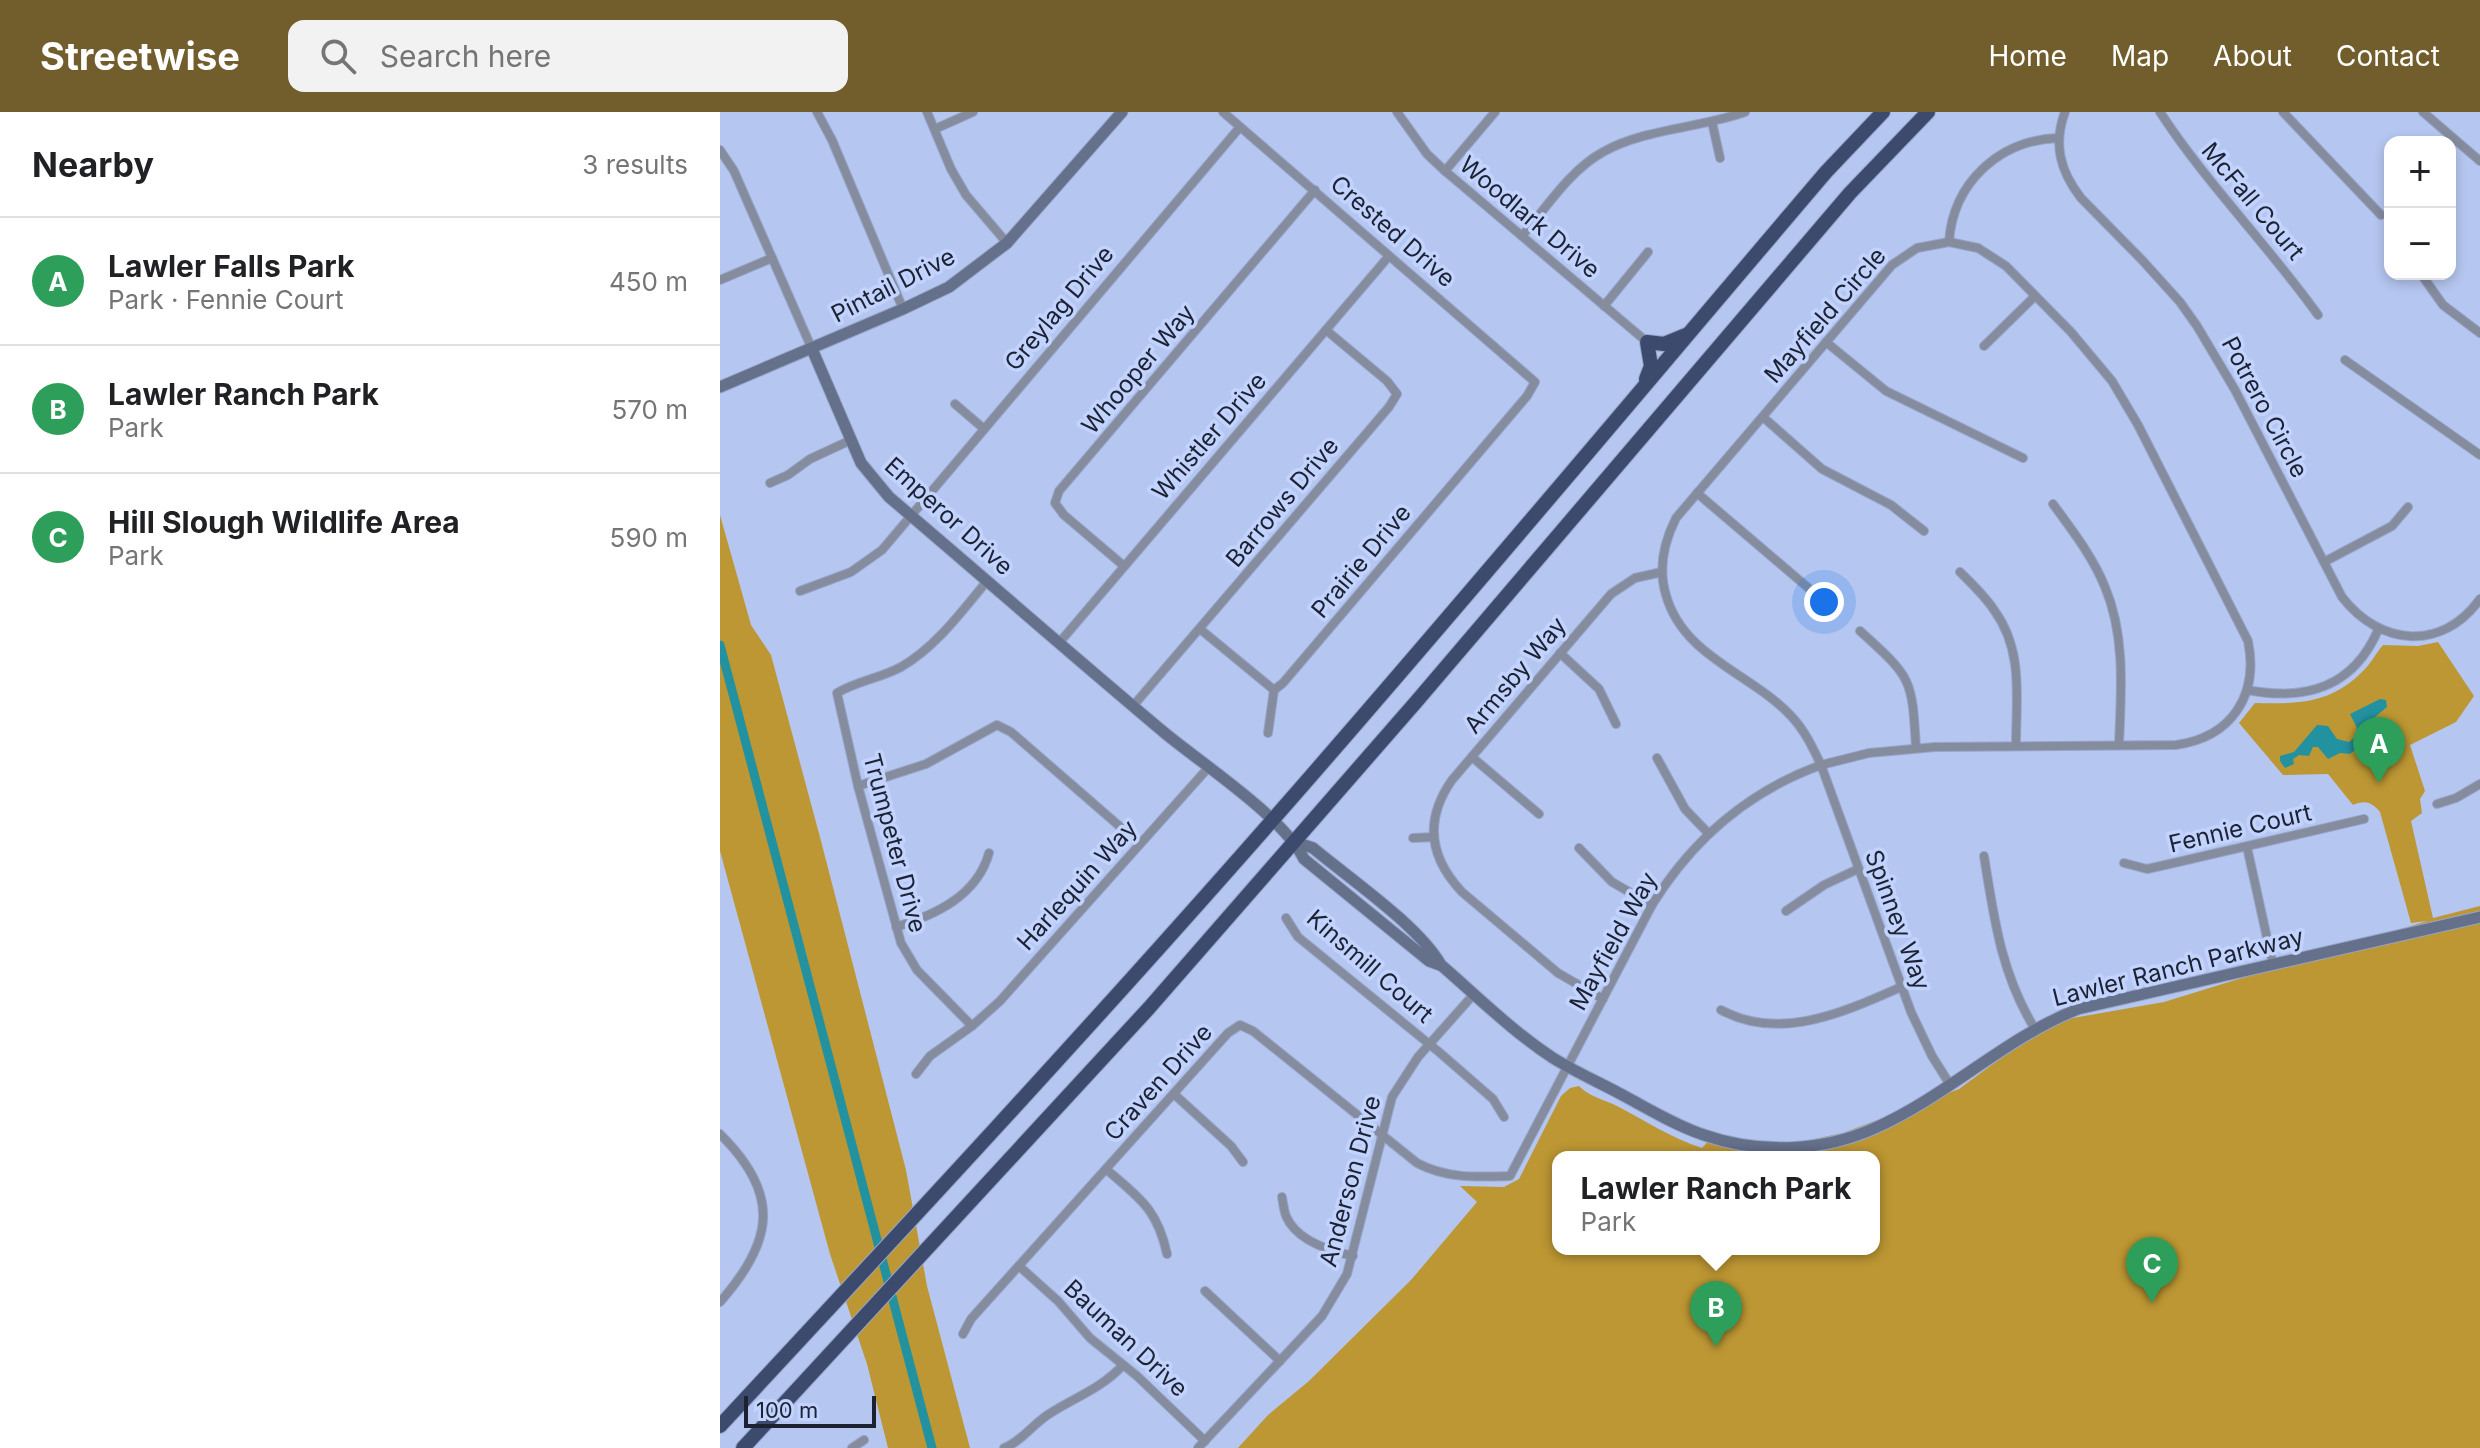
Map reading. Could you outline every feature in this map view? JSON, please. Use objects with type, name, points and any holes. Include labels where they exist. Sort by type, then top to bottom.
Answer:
[{"type":"highway","points":[[720,1426],[1089,1028],[1272,820],[1826,172],[1883,112]]},
{"type":"highway","points":[[743,1448],[1149,1008],[1295,842],[1850,193],[1928,112]]},
{"type":"highway","points":[[1643,387],[1651,366],[1647,342],[1664,344],[1689,333]]},
{"type":"street","points":[[817,112],[832,140],[903,309]]},
{"type":"street","points":[[927,112],[951,169],[966,195],[1007,243]]},
{"type":"street","points":[[935,129],[973,112]]},
{"type":"street","name":"Pintail Drive","points":[[720,387],[949,287],[1007,243],[1122,112]]},
{"type":"street","name":"Crested Drive","points":[[1223,112],[1535,382]]},
{"type":"street","name":"Woodlark Drive","points":[[1397,112],[1427,154],[1445,171],[1647,342]]},
{"type":"street","points":[[1445,171],[1495,112]]},
{"type":"street","points":[[1522,236],[1578,171],[1602,152],[1622,143],[1745,112]]},
{"type":"street","name":"Potrero Circle","points":[[2065,112],[2058,138],[2062,167],[2069,182],[2180,302],[2205,337],[2342,597],[2352,610],[2378,630]]},
{"type":"street","name":"McFall Court","points":[[2160,112],[2187,153],[2272,253],[2318,315]]},
{"type":"street","points":[[2283,112],[2381,215]]},
{"type":"street","points":[[2423,112],[2480,161]]},
{"type":"street","points":[[1712,122],[1720,158]]},
{"type":"street","name":"Greylag Drive","points":[[800,591],[851,572],[869,560],[912,517],[983,428],[1240,127]]},
{"type":"street","points":[[1949,242],[1954,212],[1963,192],[1983,167],[2004,152],[2030,141],[2058,138]]},
{"type":"street","name":"Emperor Drive","points":[[720,150],[734,171],[851,440],[873,480],[1059,643],[1272,820]]},
{"type":"street","name":"Whooper Way","points":[[1124,566],[1064,515],[1055,503],[1059,491],[1315,190]]},
{"type":"street","name":"Mayfield Circle","points":[[1821,765],[1792,717],[1705,651],[1682,629],[1668,604],[1662,572],[1670,530],[1676,518],[1884,273],[1917,248],[1949,242],[1978,248],[1994,256],[2100,364],[2138,425],[2239,619],[2251,658],[2247,690]]},
{"type":"street","points":[[1604,306],[1648,252]]},
{"type":"street","name":"Whistler Drive","points":[[1059,643],[1389,256]]},
{"type":"street","points":[[720,280],[772,258]]},
{"type":"street","points":[[2425,280],[2443,305],[2480,333]]},
{"type":"street","points":[[1984,346],[2035,296]]},
{"type":"street","name":"Barrows Drive","points":[[1133,706],[1397,394],[1387,381],[1326,330]]},
{"type":"street","points":[[1826,342],[1886,391],[2023,458]]},
{"type":"street","points":[[2345,360],[2480,455]]},
{"type":"street","name":"Prairie Drive","points":[[1274,690],[1507,420],[1535,382]]},
{"type":"street","points":[[955,404],[983,428]]},
{"type":"street","points":[[1763,417],[1822,469],[1891,505],[1924,531]]},
{"type":"street","points":[[770,483],[788,475],[810,459],[851,440]]},
{"type":"street","points":[[1697,493],[1819,597]]},
{"type":"street","points":[[2053,504],[2096,568],[2113,608],[2120,651],[2119,745]]},
{"type":"street","points":[[2324,562],[2392,526],[2408,507]]},
{"type":"street","name":"Armsby Way","points":[[1434,837],[1434,822],[1443,793],[1560,653],[1611,594],[1635,578],[1662,572]]},
{"type":"street","points":[[1960,572],[1995,610],[2010,640],[2016,659],[2016,746]]},
{"type":"street","name":"Trumpeter Drive","points":[[972,1026],[917,970],[901,943],[858,786],[837,693],[884,675],[921,653],[987,581]]},
{"type":"street","points":[[1821,765],[1869,753],[1916,748],[2176,745],[2208,737],[2232,718],[2247,690],[2284,696],[2322,688],[2352,669],[2365,654],[2378,630],[2405,636],[2441,632],[2464,617],[2480,599]]},
{"type":"street","points":[[1200,629],[1274,690],[1268,733]]},
{"type":"street","points":[[1860,631],[1890,657],[1911,688],[1916,748]]},
{"type":"street","points":[[1560,653],[1599,689],[1616,724]]},
{"type":"street","points":[[858,786],[926,764],[997,725],[1011,732],[1140,844]]},
{"type":"street","points":[[1472,757],[1539,814]]},
{"type":"street","points":[[1657,758],[1685,809],[1709,834]]},
{"type":"street","name":"Mayfield Way","points":[[1382,1135],[1433,1172],[1481,1177],[1510,1176],[1652,905],[1679,866],[1709,834],[1759,795],[1821,765]]},
{"type":"street","name":"Spinney Way","points":[[1821,765],[1901,987],[1921,1036],[1949,1083]]},
{"type":"street","name":"Harlequin Way","points":[[916,1074],[930,1056],[1000,1001],[1208,768]]},
{"type":"street","points":[[2437,804],[2456,798],[2480,784]]},
{"type":"street","name":"Fennie Court","points":[[2124,863],[2147,869],[2364,819]]},
{"type":"street","name":"Lawler Ranch Parkway","points":[[1272,820],[1295,842],[1313,848],[1403,922],[1441,965],[1531,1041],[1568,1065],[1689,1129],[1731,1143],[1758,1147],[1787,1148],[1847,1138],[1901,1115],[2035,1029],[2078,1009],[2480,917]]},
{"type":"street","points":[[1413,838],[1434,837],[1443,868],[1462,892],[1558,973],[1603,999]]},
{"type":"street","points":[[2247,847],[2273,965]]},
{"type":"street","points":[[1579,848],[1612,882],[1652,905]]},
{"type":"street","points":[[896,927],[944,909],[978,876],[989,853]]},
{"type":"street","points":[[1984,856],[2004,964],[2011,985],[2035,1029]]},
{"type":"street","points":[[1786,911],[1824,885],[1858,869]]},
{"type":"street","name":"Kinsmill Court","points":[[1286,918],[1298,937],[1493,1099],[1504,1117]]},
{"type":"street","points":[[1721,1010],[1752,1024],[1791,1025],[1901,987]]},
{"type":"street","name":"Anderson Drive","points":[[1201,1444],[1322,1316],[1337,1294],[1353,1256],[1382,1135],[1398,1086],[1474,994]]},
{"type":"street","name":"Craven Drive","points":[[963,1334],[971,1319],[1228,1033],[1240,1025],[1253,1031],[1382,1135]]},
{"type":"street","points":[[1174,1094],[1231,1146],[1243,1162]]},
{"type":"street","points":[[720,1134],[752,1171],[762,1205],[763,1224],[759,1245],[750,1265],[720,1302]]},
{"type":"street","points":[[1106,1169],[1145,1203],[1163,1233],[1167,1254]]},
{"type":"street","points":[[1282,1197],[1286,1217],[1293,1228],[1323,1246],[1353,1256]]},
{"type":"street","name":"Bauman Drive","points":[[1019,1266],[1201,1444]]},
{"type":"street","points":[[1205,1291],[1280,1361]]},
{"type":"street","points":[[1004,1448],[1014,1444],[1049,1414],[1103,1384],[1123,1365]]},
{"type":"street","points":[[852,1448],[864,1440]]},
{"type":"shaded area","points":[[720,515],[751,625],[771,655],[821,841],[906,1170],[927,1286],[970,1448],[888,1448],[867,1364],[830,1254],[720,851]]},
{"type":"shaded area","points":[[2438,642],[2474,696],[2456,722],[2410,745],[2425,791],[2420,799],[2422,813],[2411,821],[2433,918],[2480,906],[2480,1448],[1238,1448],[1268,1415],[1309,1381],[1411,1280],[1477,1202],[1460,1186],[1504,1187],[1519,1179],[1561,1096],[1570,1088],[1579,1086],[1702,1148],[1715,1134],[1757,1151],[1843,1133],[1959,1089],[2050,1022],[2164,1002],[2427,921],[2411,923],[2380,812],[2368,803],[2353,805],[2328,774],[2283,775],[2239,723],[2255,703],[2314,700],[2339,690],[2364,670],[2383,645],[2418,646]]},
{"type":"shaded area","points":[[2380,699],[2386,700],[2387,707],[2375,717],[2373,726],[2388,740],[2387,752],[2379,753],[2362,745],[2350,754],[2340,753],[2328,759],[2318,747],[2313,747],[2309,756],[2299,755],[2293,759],[2294,764],[2285,768],[2280,761],[2280,756],[2294,752],[2317,725],[2328,726],[2337,739],[2349,742],[2356,736],[2357,728],[2350,714]]},
{"type":"waterway","points":[[720,645],[932,1448]]},
{"type":"place","name":"Lawler Falls Park","points":[[2379,783]]},
{"type":"place","name":"Hill Slough Wildlife Area","points":[[2152,1303]]},
{"type":"place","name":"Lawler Ranch Park","points":[[1716,1347]]}]
